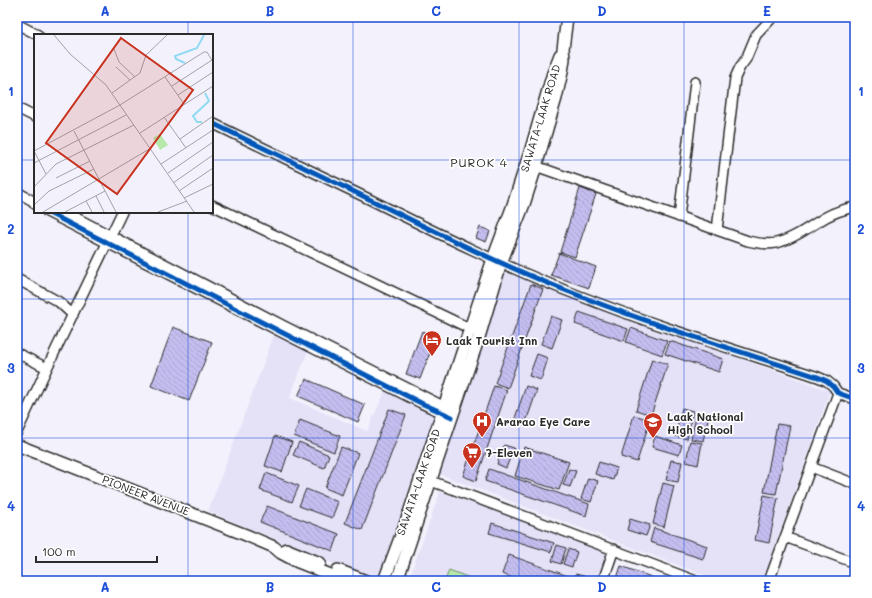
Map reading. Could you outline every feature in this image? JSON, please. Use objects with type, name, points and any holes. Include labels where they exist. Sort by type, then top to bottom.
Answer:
[{"type":"main road","name":"SAWATA-LAAK ROAD","points":[[384,581],[448,412],[497,261],[524,204],[531,164],[556,98],[564,59],[563,49],[567,17]]},
{"type":"main road","name":"SAWATA-LAAK ROAD","points":[[397,581],[430,481],[448,412]]},
{"type":"main road","name":"PIONEER AVENUE","points":[[17,445],[274,547],[292,551],[366,581]]},
{"type":"main road","name":"PIONEER AVENUE","points":[[274,547],[281,554],[346,581]]},
{"type":"street","points":[[717,230],[735,78],[746,59],[756,35],[773,17]]},
{"type":"street","points":[[17,24],[36,34]]},
{"type":"street","points":[[679,217],[695,82]]},
{"type":"street","points":[[17,108],[34,116]]},
{"type":"street","points":[[213,123],[434,232],[497,261],[580,296],[628,314],[818,377],[833,386],[838,393],[855,399]]},
{"type":"street","points":[[531,164],[679,217],[748,241],[758,243],[776,243],[794,236],[839,210],[855,206]]},
{"type":"street","points":[[17,192],[34,202]]},
{"type":"street","points":[[213,205],[475,331]]},
{"type":"street","points":[[49,213],[109,240],[284,326],[448,412]]},
{"type":"street","points":[[67,213],[109,240]]},
{"type":"street","points":[[17,432],[46,368],[122,213]]},
{"type":"street","points":[[17,279],[59,302],[73,315]]},
{"type":"street","points":[[17,353],[46,368]]},
{"type":"street","points":[[769,581],[838,393]]},
{"type":"street","points":[[811,467],[855,484]]},
{"type":"street","points":[[430,481],[696,581]]},
{"type":"street","points":[[785,537],[855,563]]},
{"type":"street","points":[[603,581],[614,549]]},
{"type":"shaded area","name":"Laak National High School","points":[[506,272],[546,288],[830,391],[763,581],[719,581],[439,474]]},
{"type":"shaded area","points":[[274,335],[308,351],[290,398],[367,431],[386,389],[437,414],[378,581],[208,511]]},
{"type":"shaded area","points":[[440,492],[607,551],[597,581],[408,581]]},
{"type":"green space","points":[[449,570],[478,581],[445,581]]},
{"type":"building","points":[[580,188],[596,194],[575,257],[560,252]]},
{"type":"building","points":[[480,227],[490,231],[486,242],[476,238]]},
{"type":"building","points":[[559,253],[596,267],[589,288],[551,275]]},
{"type":"building","points":[[531,284],[543,289],[508,388],[495,383]]},
{"type":"building","points":[[579,312],[628,329],[624,341],[575,324]]},
{"type":"building","points":[[551,316],[562,320],[552,348],[541,344]]},
{"type":"building","points":[[173,327],[212,342],[189,401],[151,386]]},
{"type":"building","points":[[631,328],[667,341],[662,355],[626,342]]},
{"type":"building","points":[[422,331],[436,337],[420,379],[406,374]]},
{"type":"building","points":[[670,341],[723,359],[719,372],[665,354]]},
{"type":"building","points":[[537,354],[548,358],[541,380],[529,376]]},
{"type":"building","points":[[652,359],[668,364],[651,415],[636,410]]},
{"type":"building","points":[[306,379],[365,405],[358,422],[298,396]]},
{"type":"building","points":[[494,386],[507,390],[476,481],[463,476]]},
{"type":"building","points":[[526,386],[537,390],[526,422],[515,418]]},
{"type":"building","points":[[682,408],[693,411],[687,439],[675,436]]},
{"type":"building","points":[[389,409],[406,415],[362,530],[345,523]]},
{"type":"building","points":[[697,412],[709,415],[703,441],[691,439]]},
{"type":"building","points":[[634,415],[650,420],[637,462],[621,457]]},
{"type":"building","points":[[300,420],[340,436],[334,452],[294,436]]},
{"type":"building","points":[[777,424],[790,426],[776,494],[764,492]]},
{"type":"building","points":[[275,436],[292,442],[282,472],[265,466]]},
{"type":"building","points":[[655,436],[682,445],[679,455],[652,447]]},
{"type":"building","points":[[690,441],[702,443],[698,465],[686,462]]},
{"type":"building","points":[[299,442],[329,455],[324,468],[293,455]]},
{"type":"building","points":[[504,445],[514,448],[506,468],[497,464]]},
{"type":"building","points":[[341,447],[358,453],[342,495],[325,488]]},
{"type":"building","points":[[524,447],[569,462],[559,490],[515,476]]},
{"type":"building","points":[[671,460],[682,462],[678,482],[666,480]]},
{"type":"building","points":[[599,462],[617,468],[613,480],[595,474]]},
{"type":"building","points":[[489,469],[589,504],[586,516],[485,481]]},
{"type":"building","points":[[569,469],[576,471],[570,487],[563,485]]},
{"type":"building","points":[[266,473],[299,486],[292,502],[260,490]]},
{"type":"building","points":[[588,478],[598,481],[591,502],[581,499]]},
{"type":"building","points":[[663,483],[674,486],[664,527],[653,524]]},
{"type":"building","points":[[306,489],[338,502],[332,518],[299,506]]},
{"type":"building","points":[[764,495],[778,498],[769,543],[755,540]]},
{"type":"building","points":[[267,506],[339,534],[333,551],[260,522]]},
{"type":"building","points":[[630,519],[650,525],[646,536],[627,530]]},
{"type":"building","points":[[492,523],[554,543],[551,552],[489,533]]},
{"type":"building","points":[[654,528],[707,546],[703,559],[650,542]]},
{"type":"building","points":[[557,545],[566,548],[561,564],[552,561]]},
{"type":"building","points":[[568,549],[577,552],[572,567],[563,564]]},
{"type":"building","points":[[509,555],[571,577],[570,581],[521,581],[502,574]]},
{"type":"building","points":[[621,566],[654,578],[653,581],[616,581]]},
{"type":"building","points":[[575,574],[584,576],[582,581],[573,581]]},
{"type":"cycle path","points":[[213,123],[446,237],[526,274],[639,318],[818,377],[827,381],[838,393],[855,399]]},
{"type":"cycle path","points":[[49,213],[421,403],[452,417]]},
{"type":"place","name":"Laak Tourist Inn","points":[[432,357]]},
{"type":"place","name":"Ararao Eye Care","points":[[482,438]]},
{"type":"place","name":"Laak National High School","points":[[653,439]]},
{"type":"place","name":"7-Eleven","points":[[472,469]]},
{"type":"district","name":"PUROK 4","points":[[479,162]]}]
